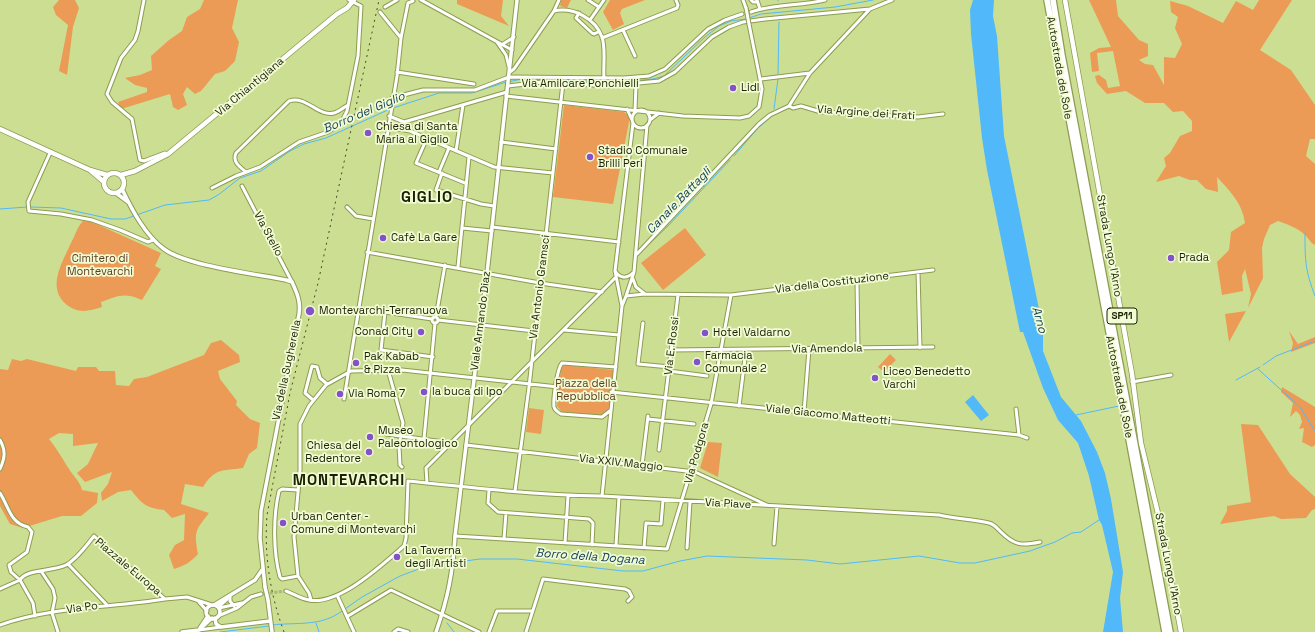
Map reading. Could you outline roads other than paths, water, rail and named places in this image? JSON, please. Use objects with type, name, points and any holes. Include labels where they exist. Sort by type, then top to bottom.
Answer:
[{"type":"highway","name":"Autostrada del Sole","points":[[1047,0],[1165,632]]},
{"type":"highway","name":"Autostrada del Sole","points":[[1054,0],[1064,63],[1170,632]]},
{"type":"main road","name":"Strada Lungo l'Arno","points":[[1064,0],[1131,367],[1141,443],[1162,530],[1181,632]]},
{"type":"main road","name":"Via Chiantigiana","points":[[0,129],[50,153],[106,175],[112,172],[121,175],[135,171],[168,154],[352,1]]},
{"type":"main road","name":"Via Chiantigiana","points":[[90,170],[104,182],[107,190],[116,193]]},
{"type":"main road","name":"Via Chiantigiana","points":[[122,189],[124,182],[135,171]]},
{"type":"main road","points":[[104,182],[106,175]]},
{"type":"main road","points":[[121,175],[124,182]]},
{"type":"main road","points":[[116,193],[122,189]]},
{"type":"street","points":[[144,0],[135,40],[121,58],[107,94],[112,102],[132,119],[140,160],[144,161],[165,153],[168,154]]},
{"type":"street","points":[[385,7],[397,0]]},
{"type":"street","points":[[344,399],[397,72],[401,38],[408,3],[413,0],[423,1],[512,50]]},
{"type":"street","name":"Viale Armando Diaz","points":[[442,614],[448,598],[453,569],[455,536],[501,142],[511,70],[517,0]]},
{"type":"street","points":[[511,70],[517,64],[554,11],[559,0]]},
{"type":"street","points":[[588,0],[599,8]]},
{"type":"street","points":[[590,20],[604,0]]},
{"type":"street","points":[[602,38],[676,8],[678,5],[676,0]]},
{"type":"street","points":[[389,115],[404,122],[507,94],[561,102],[659,113],[726,118],[740,118],[749,116],[759,107],[762,98],[761,79],[743,0]]},
{"type":"street","points":[[751,0],[753,2],[757,1],[760,9]]},
{"type":"street","points":[[751,12],[760,9],[825,0]]},
{"type":"street","points":[[636,254],[759,124],[770,115],[789,106],[810,73],[870,9],[892,0]]},
{"type":"street","name":"Via Chiantigiana","points":[[348,105],[360,37],[362,6],[352,1]]},
{"type":"street","points":[[558,5],[562,10]]},
{"type":"street","name":"Via Amilcare Ponchielli","points":[[508,86],[530,83],[563,83],[601,86],[636,85],[659,81],[667,78],[712,37],[729,27],[743,22],[870,9]]},
{"type":"street","points":[[554,11],[562,10],[578,13],[590,20],[602,38],[604,78]]},
{"type":"street","points":[[380,12],[401,38]]},
{"type":"street","points":[[578,13],[576,18],[592,33],[594,34],[598,32]]},
{"type":"street","points":[[392,98],[423,90],[474,90],[509,77],[630,78],[658,73],[669,66],[708,28],[740,15]]},
{"type":"street","points":[[623,30],[635,56]]},
{"type":"street","points":[[503,44],[514,37]]},
{"type":"street","points":[[495,41],[503,51],[511,70],[517,77]]},
{"type":"street","points":[[503,51],[512,50]]},
{"type":"street","points":[[397,72],[474,84]]},
{"type":"street","points":[[761,79],[810,73]]},
{"type":"street","name":"Via Antonio Gramsci","points":[[515,491],[530,384],[534,331],[563,83]]},
{"type":"street","points":[[635,110],[636,85]]},
{"type":"street","points":[[246,172],[236,164],[234,156],[289,102],[295,99],[327,113],[335,113],[348,105]]},
{"type":"street","points":[[212,188],[260,167],[299,142],[328,132],[342,123],[348,105]]},
{"type":"street","points":[[456,151],[463,105]]},
{"type":"street","name":"Via Argine dei Frati","points":[[789,106],[792,108],[802,106],[821,112],[902,116],[943,114]]},
{"type":"street","points":[[626,109],[632,121],[639,128],[647,126]]},
{"type":"street","points":[[622,306],[615,278],[615,271],[632,121],[634,114],[641,110]]},
{"type":"street","points":[[641,110],[647,113],[650,120]]},
{"type":"street","points":[[602,496],[604,462],[622,306],[633,279],[634,272],[647,126],[650,120],[659,113]]},
{"type":"street","points":[[387,127],[410,131],[498,168],[553,173]]},
{"type":"street","points":[[426,138],[416,163],[466,183]]},
{"type":"street","points":[[501,142],[556,148]]},
{"type":"street","points":[[449,148],[440,173],[436,190],[481,204],[494,206]]},
{"type":"street","points":[[50,153],[28,205],[29,210],[32,213],[61,214],[92,220],[148,242],[153,240]]},
{"type":"street","points":[[458,267],[469,156]]},
{"type":"street","name":"Via Stello","points":[[242,186],[292,282]]},
{"type":"street","points":[[122,189],[134,212],[153,240],[164,250],[193,261],[292,282]]},
{"type":"street","points":[[116,193],[128,202]]},
{"type":"street","points":[[347,207],[356,216],[373,219]]},
{"type":"street","points":[[462,228],[546,233],[619,242]]},
{"type":"street","points":[[367,252],[487,272],[540,283],[602,292]]},
{"type":"street","points":[[424,439],[432,373],[436,320],[445,265]]},
{"type":"street","name":"Via della Costituzione","points":[[620,296],[646,294],[732,295],[933,270]]},
{"type":"street","points":[[615,271],[618,275],[624,278],[629,277],[634,272]]},
{"type":"street","points":[[918,272],[920,348]]},
{"type":"street","points":[[427,483],[426,468],[615,278]]},
{"type":"street","points":[[633,279],[636,287],[646,294]]},
{"type":"street","points":[[857,280],[858,349]]},
{"type":"street","name":"Via della Sugherella","points":[[271,631],[268,600],[262,567],[260,524],[264,490],[300,305],[292,282]]},
{"type":"street","name":"Via E. Rossi","points":[[659,450],[678,295]]},
{"type":"street","name":"Via Podgora","points":[[644,548],[667,549],[683,502],[711,404],[732,295]]},
{"type":"street","points":[[433,357],[381,350],[385,312],[436,320],[534,331]]},
{"type":"street","points":[[643,323],[638,364],[707,376]]},
{"type":"street","points":[[564,330],[619,335]]},
{"type":"street","name":"Via Amendola","points":[[672,350],[933,347]]},
{"type":"street","points":[[804,412],[808,349]]},
{"type":"street","points":[[739,406],[746,350]]},
{"type":"street","points":[[611,410],[602,417],[561,414],[556,411],[554,407],[560,366],[562,363],[616,368]]},
{"type":"street","points":[[313,400],[305,393],[312,366],[317,367],[320,378],[327,384]]},
{"type":"street","points":[[388,370],[403,423],[400,437],[400,465],[402,467]]},
{"type":"street","points":[[311,600],[310,594],[298,576],[294,537],[298,490],[300,424],[313,400],[327,384],[348,372],[388,370],[557,386]]},
{"type":"street","points":[[1132,382],[1171,375]]},
{"type":"street","name":"Viale Giacomo Matteotti","points":[[612,392],[711,404],[804,412],[1020,435],[1027,438]]},
{"type":"street","points":[[1016,409],[1020,435]]},
{"type":"street","points":[[642,464],[648,418],[694,424]]},
{"type":"street","points":[[386,434],[451,443]]},
{"type":"street","points":[[0,440],[5,453],[0,469]]},
{"type":"street","name":"Via XXIV Maggio","points":[[466,445],[604,462],[642,464],[691,472],[716,481],[768,505]]},
{"type":"street","name":"Via Piave","points":[[337,595],[362,581],[404,546],[406,538],[408,481],[461,488],[568,496],[602,496],[683,502],[768,505],[939,515],[959,520],[990,523],[1010,541],[1025,546],[1040,542]]},
{"type":"street","points":[[298,490],[282,489],[279,491],[276,514],[276,545],[280,578],[282,579],[298,576]]},
{"type":"street","points":[[489,490],[488,503],[498,512],[592,520],[592,545]]},
{"type":"street","points":[[0,493],[6,503],[8,512],[15,521],[20,525],[28,527],[32,532],[27,552],[9,565],[11,572],[20,580],[33,603],[35,616]]},
{"type":"street","points":[[565,543],[568,496]]},
{"type":"street","points":[[616,545],[619,497]]},
{"type":"street","points":[[455,536],[592,545],[616,545],[644,548],[646,523],[661,524],[663,500]]},
{"type":"street","points":[[687,548],[690,502]]},
{"type":"street","points":[[774,544],[777,506]]},
{"type":"street","points":[[679,512],[689,513]]},
{"type":"street","points":[[504,539],[506,513]]},
{"type":"street","name":"Piazzale Europa","points":[[68,564],[94,536],[165,599],[187,597],[199,602],[213,605]]},
{"type":"street","points":[[0,589],[20,580],[22,577],[30,573],[57,568],[68,564],[108,605]]},
{"type":"street","points":[[206,611],[209,606],[230,596],[255,580],[262,572],[262,567]]},
{"type":"street","points":[[41,571],[53,590],[55,598],[52,612],[58,632]]},
{"type":"street","points":[[526,632],[542,580],[546,578],[625,589],[632,596],[628,601]]},
{"type":"street","points":[[255,580],[261,580],[265,586]]},
{"type":"street","points":[[347,615],[391,590],[479,632]]},
{"type":"street","points":[[286,591],[311,600],[333,598],[337,595],[354,632]]},
{"type":"street","points":[[213,617],[237,608],[251,597],[261,594]]},
{"type":"street","points":[[230,596],[230,601],[234,606]]},
{"type":"street","points":[[199,630],[213,617],[218,608],[230,596]]},
{"type":"street","points":[[333,598],[339,602]]},
{"type":"street","name":"Via Po","points":[[1,625],[52,612],[165,599]]},
{"type":"street","points":[[199,602],[213,617],[216,624],[221,628]]},
{"type":"street","points":[[213,605],[218,608],[234,606],[244,602]]},
{"type":"street","points":[[488,632],[497,611],[532,611]]},
{"type":"street","points":[[436,632],[442,614]]},
{"type":"street","points":[[0,620],[1,625]]},
{"type":"street","points":[[182,632],[270,623]]},
{"type":"street","points":[[394,632],[398,629],[408,632]]},
{"type":"water","name":"Arno","points":[[973,0],[994,0],[993,16],[997,36],[1004,136],[1043,329],[1043,351],[1061,397],[1081,421],[1097,452],[1105,473],[1111,499],[1123,572],[1120,598],[1123,632],[1103,632],[1113,572],[1089,476],[1078,443],[1058,420],[1043,388],[1023,332],[1020,332],[987,170],[982,138],[971,34],[970,10]]},
{"type":"water","points":[[973,395],[989,415],[981,421],[965,402]]},
{"type":"waterway","name":"Borro del Giglio","points":[[749,18],[761,14],[835,7],[873,0]]},
{"type":"waterway","name":"Borro del Giglio","points":[[393,108],[439,93],[472,93],[503,83],[522,79],[621,82],[653,79],[664,76],[705,37],[719,26],[731,21],[746,19]]},
{"type":"waterway","name":"Canale Battagli","points":[[778,74],[779,22]]},
{"type":"waterway","name":"Canale Battagli","points":[[774,109],[778,79]]},
{"type":"waterway","name":"Borro del Giglio","points":[[31,207],[61,208],[111,219],[125,219],[165,205],[209,200],[240,178],[261,171],[290,151],[304,144],[326,138],[390,109]]},
{"type":"waterway","name":"Canale Battagli","points":[[734,156],[758,128],[772,116]]},
{"type":"waterway","name":"Canale Battagli","points":[[643,250],[668,226],[730,160]]},
{"type":"waterway","name":"Borro del Giglio","points":[[0,209],[27,207]]},
{"type":"waterway","points":[[1305,233],[1306,265],[1315,296]]},
{"type":"waterway","points":[[1263,365],[1276,356],[1315,341]]},
{"type":"waterway","points":[[1236,380],[1260,367]]},
{"type":"waterway","points":[[1258,369],[1300,407],[1315,431]]},
{"type":"waterway","points":[[1076,415],[1119,406]]},
{"type":"waterway","name":"Borro della Dogana","points":[[345,609],[362,597],[400,576],[427,566],[480,559],[517,559],[623,571],[643,571],[680,561],[707,556],[807,560],[840,564],[919,556],[960,563],[975,563],[1030,551],[1055,542],[1072,533],[1081,532],[1099,520]]},
{"type":"waterway","name":"Borro della Dogana","points":[[272,625],[317,622],[326,620],[342,611]]},
{"type":"waterway","points":[[316,623],[319,632]]},
{"type":"waterway","name":"Canale Battagli","points":[[447,623],[454,632]]},
{"type":"waterway","name":"Borro della Dogana","points":[[220,632],[269,626]]},
{"type":"tunnel","points":[[261,594],[286,591]]},
{"type":"railway","points":[[284,632],[275,603],[269,574],[266,545],[267,515],[290,393],[318,283],[379,0]]},
{"type":"place","name":"Lidl","points":[[733,88]]},
{"type":"place","name":"Chiesa di Santa Maria al Giglio","points":[[368,133]]},
{"type":"place","name":"Stadio Comunale Brilli Peri","points":[[590,157]]},
{"type":"place","name":"Cafè La Gare","points":[[383,238]]},
{"type":"place","name":"Prada","points":[[1171,258]]},
{"type":"place","name":"Montevarchi-Terranuova","points":[[310,311]]},
{"type":"place","name":"Conad City","points":[[421,332]]},
{"type":"place","name":"Hotel Valdarno","points":[[705,333]]},
{"type":"place","name":"Farmacia Comunale 2","points":[[697,362]]},
{"type":"place","name":"Pak Kabab & Pizza","points":[[356,363]]},
{"type":"place","name":"Liceo Benedetto Varchi","points":[[875,378]]},
{"type":"place","name":"la buca di Ipo","points":[[424,392]]},
{"type":"place","name":"Via Roma 7","points":[[340,394]]},
{"type":"place","name":"Museo Paleontologico","points":[[370,437]]},
{"type":"place","name":"Chiesa del Redentore","points":[[369,452]]},
{"type":"place","name":"Urban Center - Comune di Montevarchi","points":[[283,523]]},
{"type":"place","name":"La Taverna degli Artisti","points":[[397,557]]},
{"type":"district","name":"GIGLIO","points":[[427,198]]},
{"type":"district","name":"MONTEVARCHI","points":[[349,481]]},
{"type":"park label","name":"Cimitero di Montevarchi","points":[[100,265]]},
{"type":"park label","name":"Piazza della Repubblica","points":[[586,390]]}]
